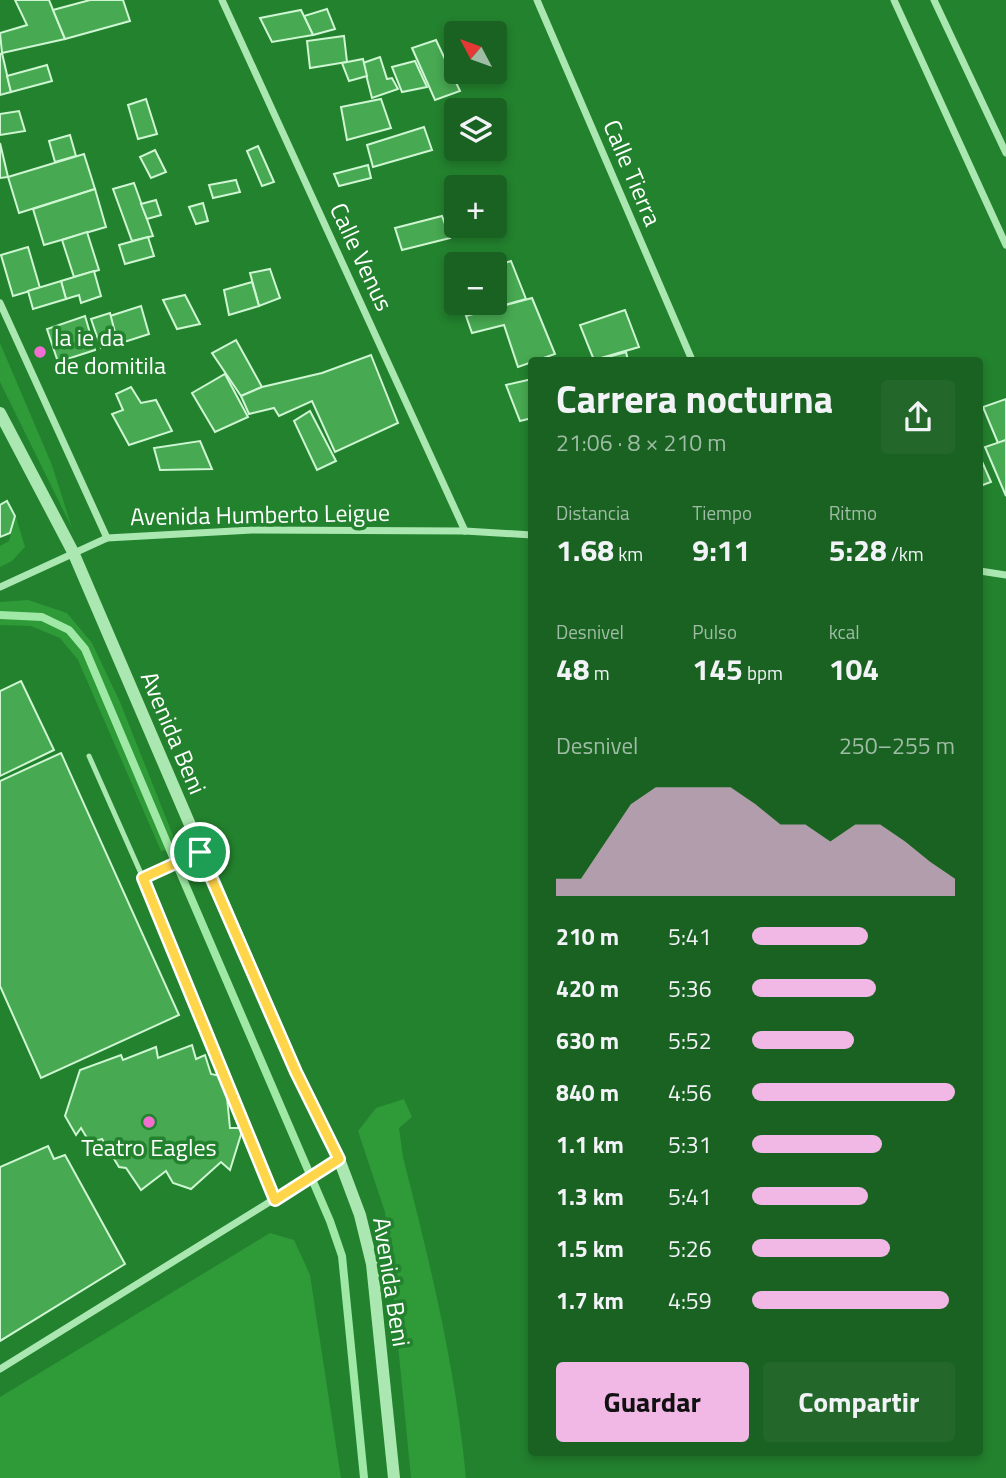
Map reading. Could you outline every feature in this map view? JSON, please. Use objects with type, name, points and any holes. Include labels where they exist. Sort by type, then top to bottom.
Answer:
[{"type":"street","name":"Calle Venus","points":[[222,0],[465,531]]},
{"type":"street","name":"Calle Tierra","points":[[537,0],[691,357]]},
{"type":"street","points":[[894,0],[1006,245]]},
{"type":"street","points":[[934,0],[1006,153]]},
{"type":"street","points":[[0,303],[107,538]]},
{"type":"street","name":"Avenida Beni","points":[[0,413],[73,552],[333,1162],[360,1215],[372,1264],[394,1478]]},
{"type":"street","name":"Avenida Humberto Leigue","points":[[0,587],[107,538],[252,530],[465,531],[528,535]]},
{"type":"street","points":[[983,571],[1006,575]]},
{"type":"street","points":[[0,1369],[333,1162]]},
{"type":"lane","points":[[89,756],[277,1199]]},
{"type":"lane","points":[[143,878],[200,852]]},
{"type":"green space","points":[[0,343],[52,465],[72,528],[0,382]]},
{"type":"green space","points":[[16,517],[25,547],[12,561],[0,567],[0,546],[9,541]]},
{"type":"green space","points":[[28,600],[67,613],[92,643],[120,702],[178,848],[161,851],[78,660],[60,638],[31,626],[0,625],[0,602]]},
{"type":"green space","points":[[404,1099],[412,1117],[399,1128],[403,1157],[449,1356],[466,1478],[411,1478],[385,1212],[358,1131],[376,1108]]},
{"type":"green space","points":[[270,1233],[294,1240],[310,1275],[341,1478],[0,1478],[0,1397]]},
{"type":"building","points":[[15,0],[49,0],[65,39],[2,53],[0,33],[27,25]]},
{"type":"building","points":[[90,0],[123,0],[130,21],[65,39],[53,10]]},
{"type":"building","points":[[327,9],[335,29],[313,35],[304,16]]},
{"type":"building","points":[[301,10],[313,35],[272,42],[260,18]]},
{"type":"building","points":[[344,36],[347,62],[310,68],[307,41]]},
{"type":"building","points":[[436,40],[444,57],[444,84],[457,84],[460,91],[435,100],[412,48]]},
{"type":"building","points":[[2,53],[11,92],[0,95],[0,54]]},
{"type":"building","points":[[380,57],[387,79],[392,78],[398,89],[372,98],[363,63]]},
{"type":"building","points":[[363,59],[367,76],[349,81],[342,63]]},
{"type":"building","points":[[415,61],[427,87],[402,92],[392,67]]},
{"type":"building","points":[[47,65],[52,81],[11,92],[7,76]]},
{"type":"building","points":[[146,99],[157,134],[138,139],[128,105]]},
{"type":"building","points":[[381,99],[391,128],[347,140],[341,107]]},
{"type":"building","points":[[19,111],[25,131],[0,135],[0,114]]},
{"type":"building","points":[[424,127],[432,150],[373,167],[367,145]]},
{"type":"building","points":[[70,135],[76,156],[55,162],[49,141]]},
{"type":"building","points":[[0,143],[8,177],[0,178]]},
{"type":"building","points":[[258,146],[274,182],[262,186],[247,151]]},
{"type":"building","points":[[155,150],[166,172],[151,178],[140,157]]},
{"type":"building","points":[[84,154],[95,189],[19,213],[8,177]]},
{"type":"building","points":[[368,165],[371,178],[339,186],[334,174]]},
{"type":"building","points":[[236,180],[240,192],[213,198],[209,185]]},
{"type":"building","points":[[134,183],[153,236],[132,241],[113,189]]},
{"type":"building","points":[[95,189],[106,227],[44,245],[33,209]]},
{"type":"building","points":[[156,200],[161,215],[147,219],[141,204]]},
{"type":"building","points":[[203,203],[208,221],[196,224],[189,207]]},
{"type":"building","points":[[442,216],[444,238],[450,238],[402,250],[395,228]]},
{"type":"building","points":[[87,232],[99,270],[74,277],[62,240]]},
{"type":"building","points":[[148,237],[154,256],[125,264],[119,245]]},
{"type":"building","points":[[28,247],[40,288],[13,296],[1,255]]},
{"type":"building","points":[[511,261],[526,299],[507,304],[507,262]]},
{"type":"building","points":[[270,269],[280,298],[259,306],[250,273]]},
{"type":"building","points":[[94,271],[101,296],[81,303],[79,295],[66,299],[61,281]]},
{"type":"building","points":[[61,281],[66,299],[33,309],[28,291]]},
{"type":"building","points":[[252,282],[259,306],[229,315],[224,290]]},
{"type":"building","points":[[185,295],[200,324],[177,329],[163,300]]},
{"type":"building","points":[[532,298],[555,354],[528,357],[528,363],[518,367],[504,325],[472,333],[466,316],[507,315],[507,305]]},
{"type":"building","points":[[141,306],[149,334],[118,344],[110,316]]},
{"type":"building","points":[[625,310],[639,347],[604,357],[593,357],[580,325]]},
{"type":"building","points":[[110,313],[118,344],[101,348],[91,319]]},
{"type":"building","points":[[85,316],[95,350],[58,362],[47,329]]},
{"type":"building","points":[[236,340],[262,387],[241,396],[212,353]]},
{"type":"building","points":[[626,352],[627,357],[608,357]]},
{"type":"building","points":[[371,355],[398,423],[335,452],[312,401],[279,416],[274,408],[249,414],[241,396],[262,387],[322,373]]},
{"type":"building","points":[[225,374],[248,417],[215,432],[192,393]]},
{"type":"building","points":[[528,380],[528,419],[520,421],[506,385]]},
{"type":"building","points":[[131,387],[141,403],[156,400],[172,431],[129,445],[112,414],[123,410],[116,394]]},
{"type":"building","points":[[1006,399],[1006,440],[998,443],[983,407]]},
{"type":"building","points":[[310,411],[336,461],[317,470],[294,421]]},
{"type":"building","points":[[1006,440],[1006,496],[985,447]]},
{"type":"building","points":[[200,441],[212,469],[160,470],[154,448]]},
{"type":"building","points":[[983,464],[991,482],[983,485]]},
{"type":"building","points":[[7,501],[15,516],[10,533],[0,537],[0,505]]},
{"type":"building","points":[[21,681],[54,750],[0,776],[0,691]]},
{"type":"building","points":[[61,753],[179,1015],[41,1078],[0,986],[0,781]]},
{"type":"building","name":"Teatro Eagles","points":[[192,1045],[196,1059],[205,1055],[211,1074],[225,1077],[230,1128],[243,1128],[230,1170],[221,1162],[191,1189],[173,1183],[166,1171],[141,1190],[126,1168],[119,1167],[102,1139],[90,1143],[81,1128],[76,1135],[65,1116],[80,1070],[121,1055],[123,1060],[156,1047],[158,1058]]},
{"type":"building","points":[[48,1146],[54,1159],[65,1155],[125,1264],[0,1341],[0,1167]]},
{"type":"waterway","points":[[0,615],[42,617],[69,630],[85,649],[173,857]]},
{"type":"waterway","points":[[179,870],[330,1221],[342,1256],[364,1478]]},
{"type":"place","name":"la ie da de domitila","points":[[40,352]]},
{"type":"place","name":"Teatro Eagles","points":[[149,1122]]},
{"type":"route","points":[[200,852],[296,1072],[339,1159],[275,1200],[143,878],[200,852]]}]
